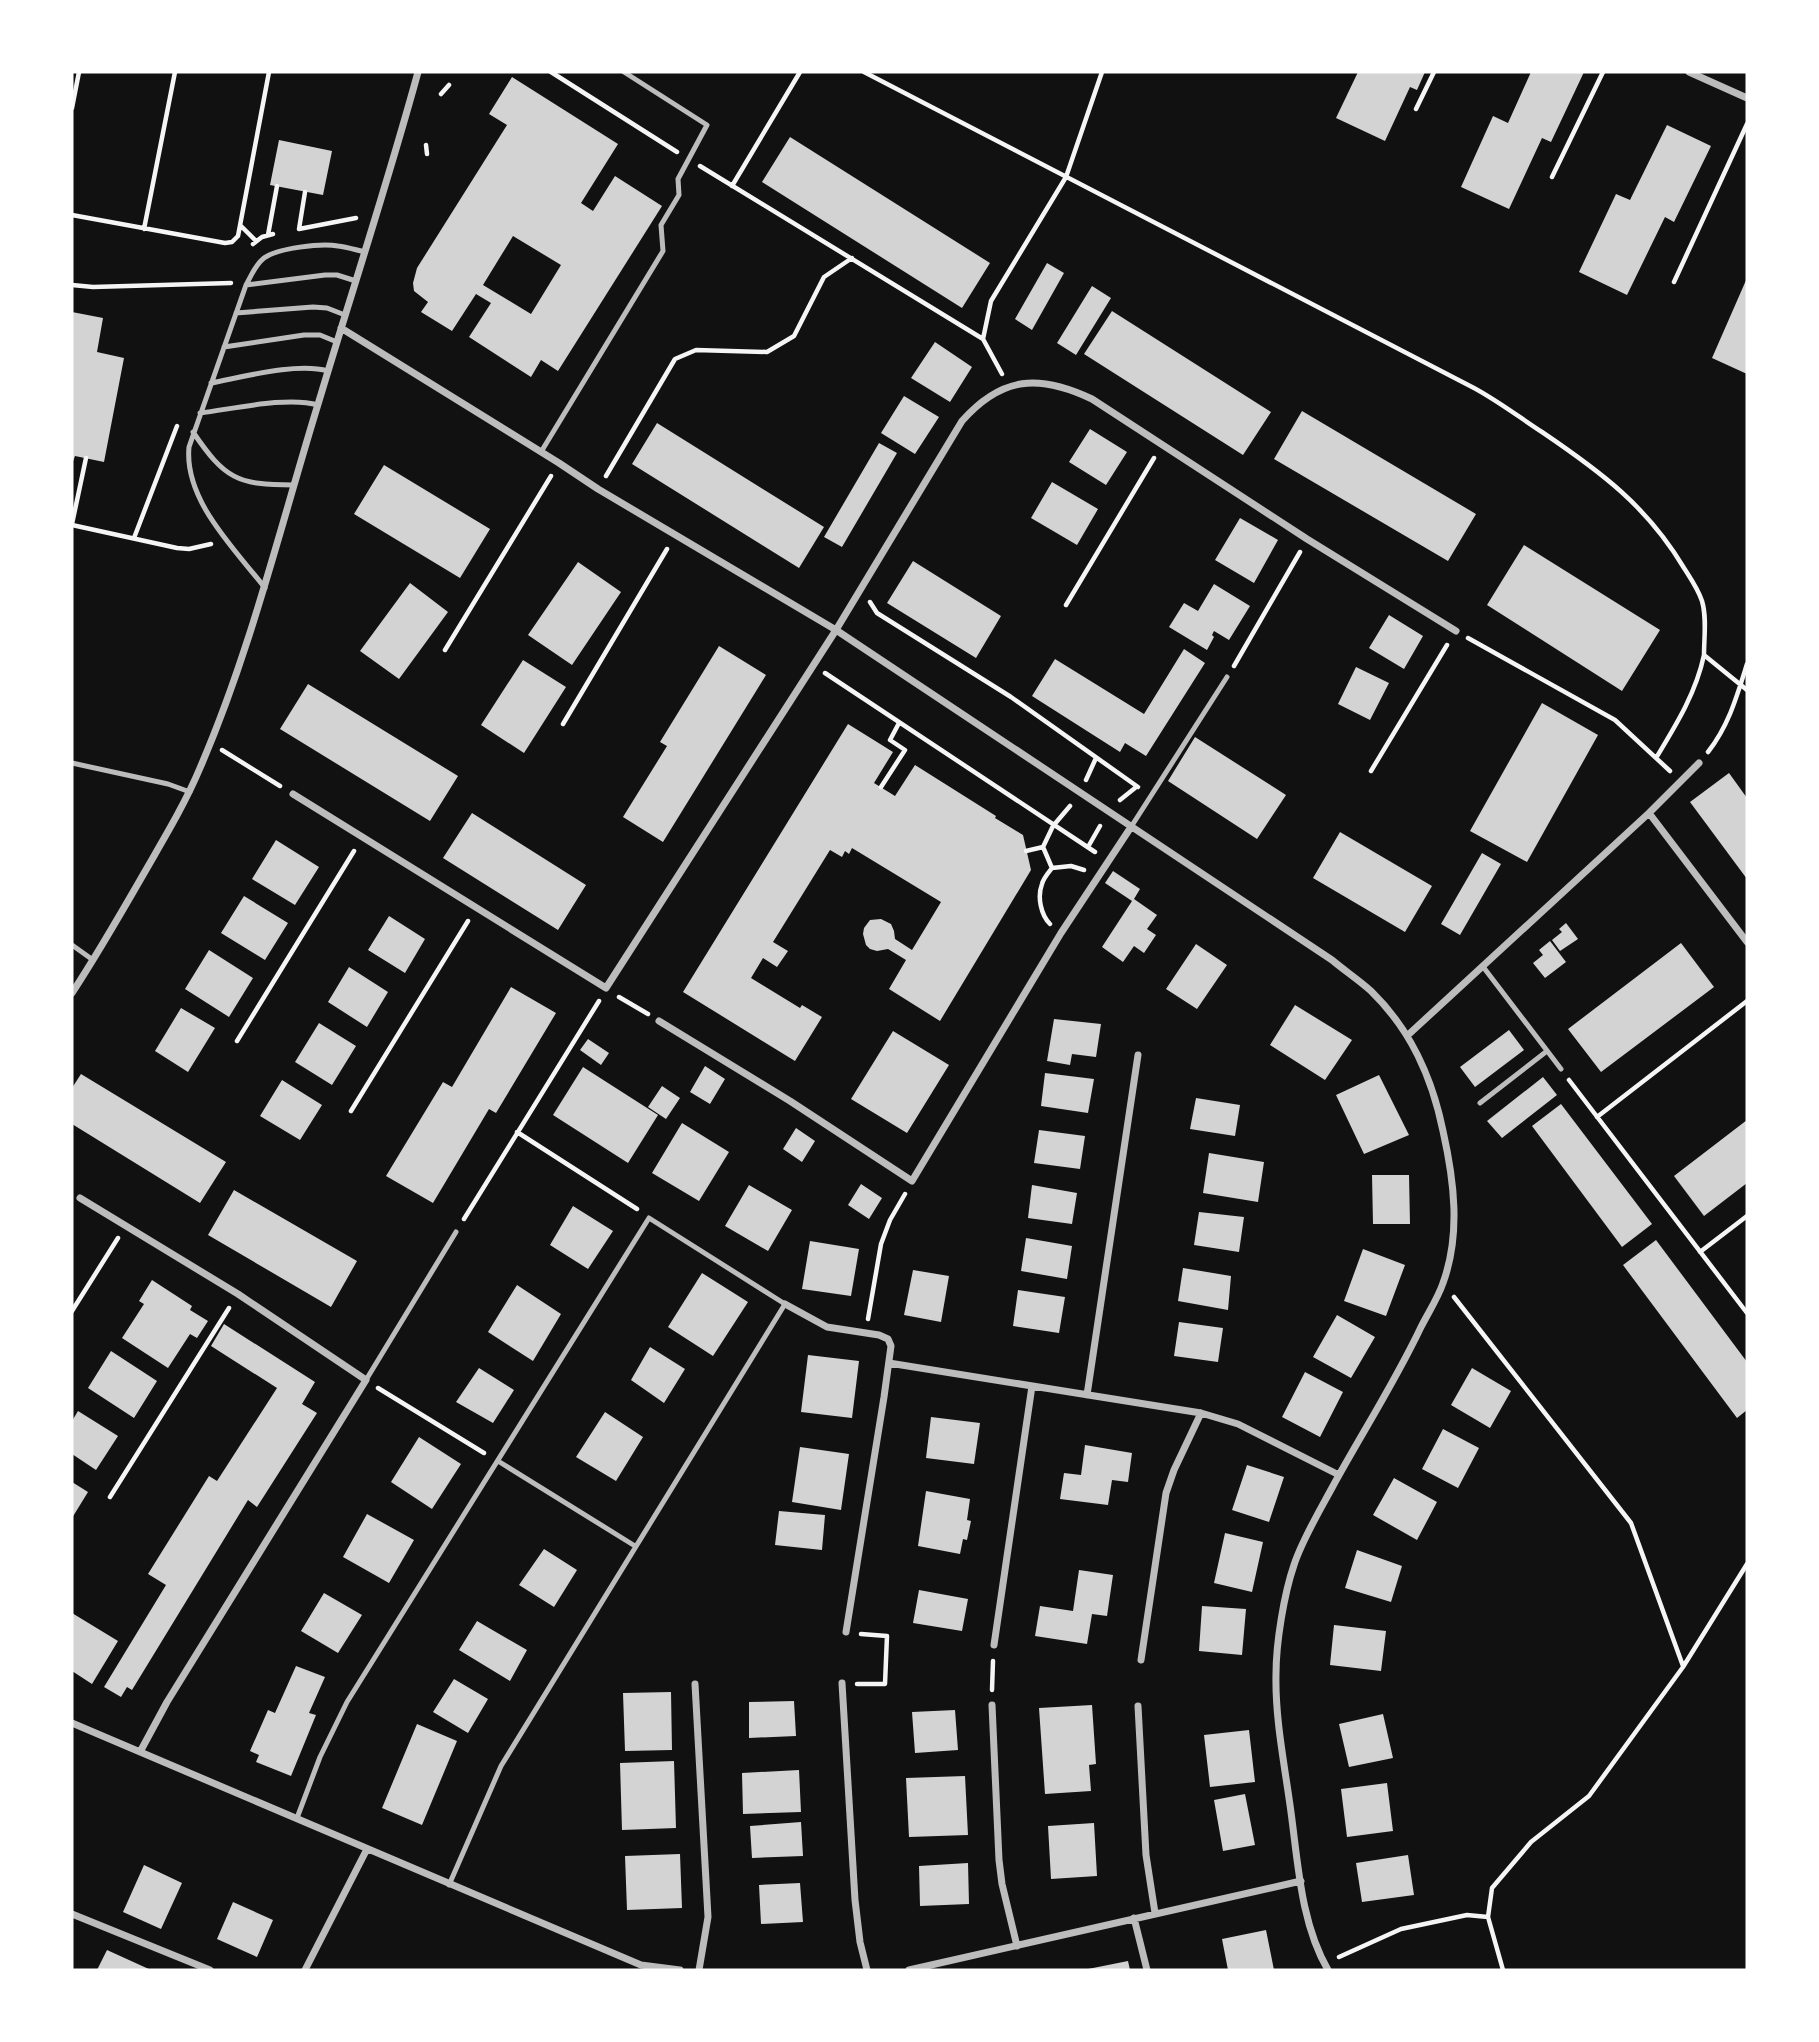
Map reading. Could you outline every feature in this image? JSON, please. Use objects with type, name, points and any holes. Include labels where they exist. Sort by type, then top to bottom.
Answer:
[{"type":"street","points":[[72,993],[190,792],[211,743],[265,587],[418,72]]},
{"type":"street","points":[[1689,72],[1747,98]]},
{"type":"street","points":[[341,328],[598,489],[835,630],[1332,960],[1369,990],[1391,1012],[1408,1035],[1437,1104],[1452,1169],[1454,1213],[1450,1253],[1443,1283],[1409,1352],[1339,1475],[1294,1565],[1281,1620],[1276,1672],[1278,1716],[1301,1881],[1314,1940],[1326,1967]]},
{"type":"street","points":[[293,794],[606,988],[835,630],[962,421],[981,401],[993,393],[1023,384],[1058,386],[1092,399],[1307,540],[1456,631]]},
{"type":"street","points":[[1408,1035],[1484,968],[1699,764]]},
{"type":"street","points":[[1649,813],[1747,942]]},
{"type":"street","points":[[659,1021],[790,1101],[912,1181],[1061,933],[1131,827]]},
{"type":"street","points":[[1087,1395],[1138,1055]]},
{"type":"street","points":[[80,1198],[238,1294],[366,1380],[167,1702],[140,1752]]},
{"type":"street","points":[[785,1304],[827,1327],[879,1335],[888,1339],[891,1346],[846,1632]]},
{"type":"street","points":[[889,1363],[1201,1413],[1238,1424],[1339,1475]]},
{"type":"street","points":[[994,1645],[1031,1386]]},
{"type":"street","points":[[1141,1660],[1166,1493],[1201,1413]]},
{"type":"street","points":[[842,1683],[855,1900],[860,1942],[867,1970]]},
{"type":"street","points":[[695,1684],[708,1917],[699,1970]]},
{"type":"street","points":[[992,1705],[999,1860],[1017,1946]]},
{"type":"street","points":[[1138,1706],[1146,1855],[1155,1913]]},
{"type":"street","points":[[72,1723],[298,1818],[640,1968],[680,1970]]},
{"type":"street","points":[[305,1970],[367,1849]]},
{"type":"street","points":[[909,1970],[1301,1881]]},
{"type":"street","points":[[72,1914],[210,1970]]},
{"type":"street","points":[[1134,1918],[1147,1970]]},
{"type":"lane","points":[[541,452],[663,251],[660,225],[679,195],[678,179],[708,125],[624,72]]},
{"type":"lane","points":[[265,587],[224,537],[191,479],[188,457],[193,432],[246,285],[262,259],[272,254],[330,245],[365,252]]},
{"type":"lane","points":[[246,285],[325,275],[337,275],[356,281]]},
{"type":"lane","points":[[236,313],[313,307],[327,308],[345,315]]},
{"type":"lane","points":[[224,347],[304,335],[320,335],[337,342]]},
{"type":"lane","points":[[211,383],[298,368],[328,370]]},
{"type":"lane","points":[[200,413],[286,401],[317,405]]},
{"type":"lane","points":[[193,432],[217,464],[234,476],[256,483],[294,485]]},
{"type":"lane","points":[[1131,827],[1227,677]]},
{"type":"lane","points":[[72,763],[168,784],[190,792]]},
{"type":"lane","points":[[72,945],[93,960]]},
{"type":"lane","points":[[1484,968],[1561,1069]]},
{"type":"lane","points":[[1480,1103],[1547,1051]]},
{"type":"lane","points":[[298,1818],[320,1757],[346,1702],[649,1218],[785,1304],[501,1766],[449,1885]]},
{"type":"lane","points":[[366,1380],[456,1232]]},
{"type":"lane","points":[[498,1461],[635,1546]]},
{"type":"path","points":[[72,108],[79,72]]},
{"type":"path","points":[[144,229],[175,72]]},
{"type":"path","points":[[72,215],[225,243],[232,242],[238,236],[270,72]]},
{"type":"path","points":[[551,72],[984,339],[1009,387]]},
{"type":"path","points":[[732,186],[800,72]]},
{"type":"path","points":[[864,72],[1486,394],[1569,451],[1637,504],[1673,549],[1697,590],[1705,617],[1704,655],[1700,673],[1683,713],[1656,758]]},
{"type":"path","points":[[984,339],[991,301],[1066,177],[1102,72]]},
{"type":"path","points":[[1416,109],[1434,72]]},
{"type":"path","points":[[1552,177],[1603,72]]},
{"type":"path","points":[[441,94],[449,85]]},
{"type":"path","points":[[1674,282],[1747,124]]},
{"type":"path","points":[[426,145],[427,154]]},
{"type":"path","points":[[268,235],[277,186]]},
{"type":"path","points":[[299,229],[305,192]]},
{"type":"path","points":[[240,225],[256,241]]},
{"type":"path","points":[[598,489],[675,359],[696,350],[767,352],[794,336],[824,277],[852,258]]},
{"type":"path","points":[[72,285],[131,287],[232,282]]},
{"type":"path","points":[[1066,605],[1161,445]]},
{"type":"path","points":[[86,458],[72,524],[189,549],[210,545],[224,537]]},
{"type":"path","points":[[444,650],[559,463]]},
{"type":"path","points":[[562,723],[675,536]]},
{"type":"path","points":[[1227,677],[1307,540]]},
{"type":"path","points":[[870,602],[877,612],[1011,697],[1151,796]]},
{"type":"path","points":[[1371,771],[1456,631],[1615,720],[1681,781]]},
{"type":"path","points":[[1704,655],[1747,690]]},
{"type":"path","points":[[1699,764],[1720,736],[1736,703],[1747,664]]},
{"type":"path","points":[[813,665],[1107,862]]},
{"type":"path","points":[[881,788],[905,750],[890,740],[899,723]]},
{"type":"path","points":[[211,743],[293,794]]},
{"type":"path","points":[[1086,781],[1096,758]]},
{"type":"path","points":[[1117,803],[1136,786]]},
{"type":"path","points":[[1052,868],[1043,848],[1053,826],[1070,806]]},
{"type":"path","points":[[1088,847],[1100,826]]},
{"type":"path","points":[[237,1041],[362,838]]},
{"type":"path","points":[[1026,851],[1043,848]]},
{"type":"path","points":[[1052,868],[1071,866],[1097,877]]},
{"type":"path","points":[[1052,868],[1042,883],[1040,898],[1045,919],[1061,933]]},
{"type":"path","points":[[351,1111],[476,909]]},
{"type":"path","points":[[456,1232],[606,988],[659,1021]]},
{"type":"path","points":[[1597,1117],[1747,1001]]},
{"type":"path","points":[[1561,1069],[1747,1313]]},
{"type":"path","points":[[517,1132],[649,1218]]},
{"type":"path","points":[[865,1333],[881,1244],[890,1220],[912,1181]]},
{"type":"path","points":[[1700,1252],[1747,1216]]},
{"type":"path","points":[[72,1311],[127,1225]]},
{"type":"path","points":[[1443,1283],[1631,1523],[1684,1667]]},
{"type":"path","points":[[110,1497],[238,1294]]},
{"type":"path","points":[[366,1380],[498,1461]]},
{"type":"path","points":[[1503,1970],[1488,1917],[1492,1888],[1531,1842],[1589,1796],[1684,1667],[1747,1564]]},
{"type":"path","points":[[842,1683],[885,1684],[887,1636],[846,1632]]},
{"type":"path","points":[[992,1705],[994,1645]]},
{"type":"path","points":[[1326,1967],[1401,1929],[1466,1915],[1488,1917]]},
{"type":"building","points":[[1358,72],[1425,72],[1417,90],[1410,87],[1385,141],[1336,118]]},
{"type":"building","points":[[1531,72],[1584,72],[1551,142],[1542,138],[1509,209],[1461,187],[1493,116],[1508,123]]},
{"type":"building","points":[[512,77],[618,144],[581,203],[593,211],[615,176],[662,206],[558,371],[541,360],[531,377],[469,337],[491,303],[476,294],[452,331],[421,312],[428,302],[414,291],[417,268],[507,125],[489,114]],"holes":[[[513,236],[561,265],[531,314],[483,285]]]},
{"type":"building","points":[[1667,125],[1711,146],[1674,222],[1665,217],[1627,295],[1579,272],[1616,194],[1630,200]]},
{"type":"building","points":[[790,137],[990,263],[962,308],[762,182]]},
{"type":"building","points":[[279,140],[332,151],[323,195],[270,185]]},
{"type":"building","points":[[1047,263],[1064,273],[1032,330],[1015,319]]},
{"type":"building","points":[[1747,278],[1747,374],[1712,358]]},
{"type":"building","points":[[1092,286],[1111,298],[1076,355],[1057,343]]},
{"type":"building","points":[[1112,311],[1271,412],[1243,455],[1084,354]]},
{"type":"building","points":[[72,312],[103,318],[97,352],[124,358],[104,462],[75,456],[72,464]]},
{"type":"building","points":[[935,342],[972,367],[950,402],[911,378]]},
{"type":"building","points":[[904,396],[939,417],[915,454],[881,433]]},
{"type":"building","points":[[1302,411],[1476,514],[1448,561],[1274,459]]},
{"type":"building","points":[[657,423],[824,527],[799,568],[632,464]]},
{"type":"building","points":[[1090,429],[1127,452],[1106,485],[1069,462]]},
{"type":"building","points":[[879,443],[897,453],[842,547],[824,537]]},
{"type":"building","points":[[384,465],[490,529],[460,578],[354,514]]},
{"type":"building","points":[[1052,482],[1098,509],[1077,545],[1031,518]]},
{"type":"building","points":[[1240,518],[1278,540],[1254,583],[1215,560]]},
{"type":"building","points":[[1524,545],[1660,630],[1622,691],[1487,605]]},
{"type":"building","points":[[913,561],[1001,616],[976,658],[887,603]]},
{"type":"building","points":[[578,562],[621,592],[572,665],[528,635]]},
{"type":"building","points":[[410,583],[448,612],[399,679],[360,651]]},
{"type":"building","points":[[1214,584],[1250,606],[1229,640],[1214,631],[1207,650],[1169,627],[1184,603],[1198,611]]},
{"type":"building","points":[[1389,615],[1423,636],[1404,669],[1369,648]]},
{"type":"building","points":[[719,646],[766,675],[663,842],[623,817],[667,746],[660,742]]},
{"type":"building","points":[[1184,649],[1205,663],[1146,756],[1125,743],[1120,752],[1032,696],[1055,659],[1144,714]]},
{"type":"building","points":[[523,660],[566,687],[524,753],[481,725]]},
{"type":"building","points":[[1356,667],[1389,683],[1370,720],[1338,704]]},
{"type":"building","points":[[308,684],[458,776],[430,821],[280,729]]},
{"type":"building","points":[[1542,703],[1598,735],[1527,862],[1470,831]]},
{"type":"building","points":[[848,724],[893,752],[874,783],[895,796],[915,765],[1023,835],[1031,870],[940,1021],[889,989],[906,960],[888,949],[870,949],[863,934],[870,920],[881,919],[891,924],[895,939],[912,950],[941,902],[852,848],[849,854],[845,851],[842,857],[830,850],[773,942],[788,951],[777,967],[763,958],[751,978],[800,1008],[802,1005],[822,1017],[795,1061],[683,992]]},
{"type":"building","points":[[1195,737],[1286,795],[1257,839],[1168,781]]},
{"type":"building","points":[[1729,773],[1747,798],[1747,879],[1690,802]]},
{"type":"building","points":[[472,813],[586,885],[558,930],[443,858]]},
{"type":"building","points":[[1340,832],[1432,886],[1405,932],[1313,878]]},
{"type":"building","points":[[276,840],[319,867],[295,905],[252,879]]},
{"type":"building","points":[[1482,853],[1501,864],[1460,935],[1441,924]]},
{"type":"building","points":[[1113,871],[1140,889],[1134,899],[1157,915],[1147,929],[1156,935],[1144,953],[1134,946],[1123,962],[1102,947],[1132,901],[1105,883]]},
{"type":"building","points":[[244,896],[288,923],[265,960],[221,933]]},
{"type":"building","points":[[389,916],[425,939],[405,973],[368,950]]},
{"type":"building","points":[[1566,923],[1578,939],[1560,951],[1552,940],[1562,932],[1559,929]]},
{"type":"building","points":[[1550,941],[1566,962],[1545,978],[1533,963],[1543,955],[1539,950]]},
{"type":"building","points":[[1681,943],[1714,987],[1601,1072],[1568,1029]]},
{"type":"building","points":[[1196,944],[1227,965],[1197,1009],[1166,989]]},
{"type":"building","points":[[209,950],[253,978],[229,1017],[185,989]]},
{"type":"building","points":[[349,967],[388,992],[367,1027],[328,1002]]},
{"type":"building","points":[[511,987],[556,1013],[496,1113],[489,1109],[433,1203],[386,1176],[443,1082],[452,1087]]},
{"type":"building","points":[[1295,1005],[1352,1040],[1325,1080],[1270,1045]]},
{"type":"building","points":[[181,1008],[215,1028],[188,1072],[155,1051]]},
{"type":"building","points":[[1054,1019],[1101,1024],[1096,1057],[1072,1054],[1070,1065],[1047,1061]]},
{"type":"building","points":[[319,1023],[356,1046],[332,1085],[295,1062]]},
{"type":"building","points":[[1509,1030],[1524,1050],[1475,1087],[1460,1067]]},
{"type":"building","points":[[893,1031],[949,1065],[907,1133],[851,1099]]},
{"type":"building","points":[[588,1039],[609,1053],[601,1065],[580,1050]]},
{"type":"building","points":[[705,1066],[725,1079],[710,1104],[690,1092]]},
{"type":"building","points":[[583,1067],[658,1115],[628,1163],[553,1115]]},
{"type":"building","points":[[1045,1073],[1094,1079],[1088,1113],[1041,1106]]},
{"type":"building","points":[[81,1074],[226,1162],[200,1203],[72,1124],[72,1088]]},
{"type":"building","points":[[1379,1075],[1409,1135],[1364,1154],[1336,1095]]},
{"type":"building","points":[[1543,1077],[1557,1095],[1502,1138],[1487,1121]]},
{"type":"building","points":[[282,1080],[322,1105],[300,1140],[260,1116]]},
{"type":"building","points":[[662,1086],[680,1098],[666,1119],[648,1107]]},
{"type":"building","points":[[1196,1098],[1240,1105],[1235,1136],[1190,1129]]},
{"type":"building","points":[[1561,1104],[1652,1224],[1622,1247],[1532,1126]]},
{"type":"building","points":[[1747,1120],[1747,1183],[1704,1216],[1674,1176]]},
{"type":"building","points":[[682,1123],[729,1152],[699,1201],[652,1173]]},
{"type":"building","points":[[796,1128],[815,1141],[802,1162],[783,1149]]},
{"type":"building","points":[[1039,1130],[1085,1136],[1080,1169],[1034,1163]]},
{"type":"building","points":[[1209,1153],[1264,1162],[1258,1202],[1203,1193]]},
{"type":"building","points":[[1372,1175],[1409,1175],[1410,1224],[1373,1224]]},
{"type":"building","points":[[861,1184],[882,1198],[869,1219],[848,1205]]},
{"type":"building","points":[[749,1185],[792,1210],[768,1251],[725,1226]]},
{"type":"building","points":[[1032,1185],[1077,1193],[1072,1224],[1028,1218]]},
{"type":"building","points":[[234,1190],[357,1261],[331,1307],[208,1235]]},
{"type":"building","points":[[573,1206],[613,1231],[588,1269],[550,1245]]},
{"type":"building","points":[[1199,1212],[1244,1217],[1239,1252],[1194,1245]]},
{"type":"building","points":[[1026,1238],[1072,1246],[1067,1279],[1021,1271]]},
{"type":"building","points":[[1656,1240],[1747,1362],[1747,1410],[1737,1418],[1623,1265]]},
{"type":"building","points":[[810,1241],[859,1249],[851,1296],[802,1289]]},
{"type":"building","points":[[1363,1249],[1405,1265],[1386,1316],[1344,1301]]},
{"type":"building","points":[[1183,1268],[1231,1276],[1228,1310],[1178,1301]]},
{"type":"building","points":[[913,1270],[949,1276],[941,1322],[904,1315]]},
{"type":"building","points":[[702,1273],[748,1302],[713,1356],[668,1327]]},
{"type":"building","points":[[152,1280],[192,1306],[190,1310],[208,1321],[197,1338],[190,1334],[168,1368],[122,1338],[144,1304],[139,1301]]},
{"type":"building","points":[[517,1285],[561,1314],[533,1361],[488,1332]]},
{"type":"building","points":[[1018,1290],[1065,1297],[1059,1333],[1013,1326]]},
{"type":"building","points":[[1337,1315],[1375,1337],[1351,1378],[1313,1357]]},
{"type":"building","points":[[1179,1322],[1223,1328],[1218,1362],[1174,1356]]},
{"type":"building","points":[[224,1324],[315,1382],[302,1404],[317,1413],[257,1507],[248,1500],[132,1690],[127,1687],[121,1697],[104,1687],[166,1585],[148,1574],[209,1476],[217,1481],[277,1388],[211,1346]]},
{"type":"building","points":[[650,1347],[685,1369],[664,1403],[631,1380]]},
{"type":"building","points":[[111,1351],[157,1381],[134,1418],[88,1388]]},
{"type":"building","points":[[808,1355],[859,1361],[852,1418],[801,1412]]},
{"type":"building","points":[[479,1368],[514,1390],[493,1423],[456,1402]]},
{"type":"building","points":[[1472,1368],[1511,1391],[1490,1428],[1451,1405]]},
{"type":"building","points":[[1305,1372],[1343,1392],[1320,1437],[1282,1417]]},
{"type":"building","points":[[78,1411],[118,1436],[96,1470],[72,1454],[72,1421]]},
{"type":"building","points":[[605,1412],[643,1437],[616,1481],[576,1457]]},
{"type":"building","points":[[931,1417],[980,1423],[974,1464],[926,1458]]},
{"type":"building","points":[[1443,1429],[1479,1448],[1458,1488],[1422,1469]]},
{"type":"building","points":[[419,1437],[461,1464],[432,1509],[391,1482]]},
{"type":"building","points":[[1085,1445],[1132,1453],[1128,1482],[1112,1480],[1108,1505],[1060,1499],[1064,1473],[1081,1475]]},
{"type":"building","points":[[800,1447],[849,1454],[841,1510],[792,1502]]},
{"type":"building","points":[[1247,1465],[1284,1477],[1269,1522],[1232,1510]]},
{"type":"building","points":[[1394,1478],[1437,1502],[1417,1540],[1373,1515]]},
{"type":"building","points":[[72,1482],[88,1492],[72,1518]]},
{"type":"building","points":[[926,1491],[970,1499],[967,1520],[971,1521],[967,1540],[963,1539],[960,1554],[918,1546]]},
{"type":"building","points":[[779,1511],[825,1515],[822,1550],[775,1545]]},
{"type":"building","points":[[367,1514],[414,1540],[389,1583],[343,1557]]},
{"type":"building","points":[[1225,1533],[1263,1542],[1252,1592],[1214,1583]]},
{"type":"building","points":[[544,1549],[577,1570],[554,1607],[519,1585]]},
{"type":"building","points":[[1357,1550],[1402,1566],[1391,1602],[1345,1588]]},
{"type":"building","points":[[1079,1570],[1113,1575],[1107,1616],[1092,1614],[1087,1644],[1035,1636],[1040,1606],[1073,1611]]},
{"type":"building","points":[[919,1590],[968,1599],[962,1631],[913,1623]]},
{"type":"building","points":[[324,1593],[362,1615],[338,1653],[301,1631]]},
{"type":"building","points":[[1202,1606],[1246,1609],[1242,1655],[1199,1651]]},
{"type":"building","points":[[72,1613],[118,1641],[92,1684],[72,1671]]},
{"type":"building","points":[[477,1621],[527,1650],[510,1681],[459,1650]]},
{"type":"building","points":[[1334,1625],[1386,1631],[1381,1671],[1330,1665]]},
{"type":"building","points":[[296,1666],[325,1677],[309,1713],[316,1715],[291,1776],[256,1762],[259,1755],[250,1751],[268,1710],[275,1713]]},
{"type":"building","points":[[454,1679],[488,1699],[468,1733],[433,1712]]},
{"type":"building","points":[[671,1692],[672,1750],[625,1751],[623,1693]]},
{"type":"building","points":[[794,1701],[796,1736],[749,1738],[749,1702]]},
{"type":"building","points":[[1092,1705],[1096,1764],[1089,1765],[1091,1791],[1045,1794],[1039,1708]]},
{"type":"building","points":[[955,1710],[958,1750],[915,1753],[912,1712]]},
{"type":"building","points":[[1383,1714],[1393,1758],[1349,1767],[1339,1724]]},
{"type":"building","points":[[417,1724],[457,1741],[422,1825],[382,1808]]},
{"type":"building","points":[[1249,1730],[1255,1782],[1210,1787],[1204,1735]]},
{"type":"building","points":[[674,1761],[676,1828],[622,1830],[620,1763]]},
{"type":"building","points":[[799,1770],[801,1812],[743,1814],[742,1773]]},
{"type":"building","points":[[965,1776],[968,1835],[909,1837],[906,1778]]},
{"type":"building","points":[[1387,1783],[1393,1831],[1347,1837],[1341,1789]]},
{"type":"building","points":[[1245,1794],[1255,1845],[1223,1851],[1214,1800]]},
{"type":"building","points":[[801,1822],[803,1856],[752,1858],[750,1826]]},
{"type":"building","points":[[1094,1823],[1097,1876],[1051,1879],[1048,1826]]},
{"type":"building","points":[[680,1854],[682,1908],[627,1910],[625,1856]]},
{"type":"building","points":[[1408,1855],[1414,1895],[1362,1902],[1356,1863]]},
{"type":"building","points":[[968,1863],[969,1904],[920,1906],[919,1866]]},
{"type":"building","points":[[144,1865],[182,1883],[161,1929],[123,1912]]},
{"type":"building","points":[[800,1883],[803,1922],[761,1924],[759,1885]]},
{"type":"building","points":[[233,1902],[273,1920],[257,1957],[217,1939]]},
{"type":"building","points":[[1266,1930],[1274,1970],[1228,1970],[1222,1939]]},
{"type":"building","points":[[107,1950],[151,1970],[97,1970]]},
{"type":"building","points":[[1128,1961],[1130,1970],[1088,1970],[1088,1969]]}]
